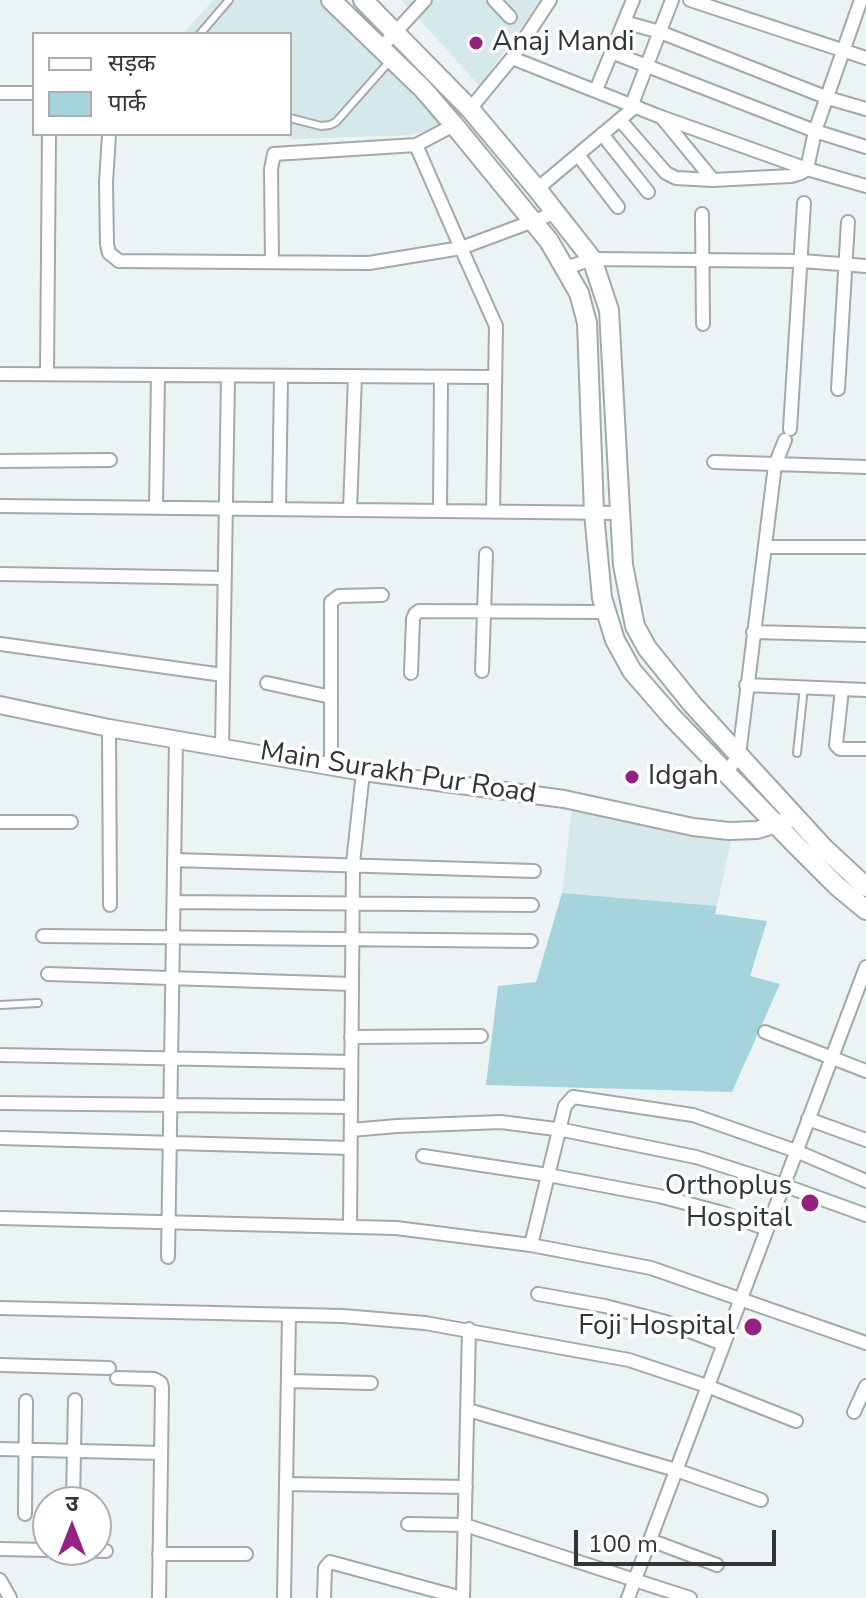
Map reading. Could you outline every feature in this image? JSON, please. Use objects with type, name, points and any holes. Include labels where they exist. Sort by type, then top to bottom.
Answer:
[{"type":"main road","points":[[331,0],[423,89],[454,125],[533,220],[579,293],[587,323],[597,562],[605,612],[615,640],[632,671],[726,773],[837,886],[866,910]]},
{"type":"main road","points":[[363,0],[470,109],[592,259],[609,310],[623,565],[635,626],[647,648],[693,705],[796,817],[866,887]]},
{"type":"street","points":[[494,0],[510,17]]},
{"type":"street","points":[[470,109],[512,58],[550,0]]},
{"type":"street","points":[[596,90],[633,0]]},
{"type":"street","points":[[537,189],[634,105],[672,0]]},
{"type":"street","points":[[690,0],[866,58]]},
{"type":"street","points":[[807,169],[815,131],[861,0]]},
{"type":"street","points":[[386,54],[396,31],[422,1]]},
{"type":"street","points":[[624,22],[660,32],[828,98],[866,109]]},
{"type":"street","points":[[611,52],[815,131],[866,147]]},
{"type":"street","points":[[512,58],[661,117],[807,169],[866,186]]},
{"type":"street","points":[[0,93],[32,93]]},
{"type":"street","points":[[661,117],[713,180]]},
{"type":"street","points":[[620,120],[666,173],[676,178],[713,180],[791,176],[807,169]]},
{"type":"street","points":[[272,262],[271,169],[274,154],[416,145],[454,125]]},
{"type":"street","points":[[602,134],[648,192]]},
{"type":"street","points":[[47,374],[49,136]]},
{"type":"street","points":[[109,136],[107,244],[114,259],[369,263],[461,248],[555,213]]},
{"type":"street","points":[[416,145],[496,326],[493,512]]},
{"type":"street","points":[[578,155],[618,207]]},
{"type":"street","points":[[726,773],[739,755],[775,465],[787,435],[804,203]]},
{"type":"street","points":[[702,214],[703,324]]},
{"type":"street","points":[[838,389],[848,222]]},
{"type":"street","points":[[566,268],[592,259],[802,261],[866,266]]},
{"type":"street","points":[[0,374],[495,377]]},
{"type":"street","points":[[156,508],[158,375]]},
{"type":"street","points":[[222,747],[228,376]]},
{"type":"street","points":[[279,509],[281,376]]},
{"type":"street","points":[[350,510],[355,376]]},
{"type":"street","points":[[440,511],[441,377]]},
{"type":"street","points":[[0,461],[110,460]]},
{"type":"street","points":[[714,462],[866,467]]},
{"type":"street","points":[[0,506],[619,513]]},
{"type":"street","points":[[765,547],[866,547]]},
{"type":"street","points":[[482,671],[486,554]]},
{"type":"street","points":[[0,574],[225,578]]},
{"type":"street","points":[[331,766],[331,602],[339,596],[382,595]]},
{"type":"street","points":[[411,673],[415,614],[419,611],[605,612]]},
{"type":"street","points":[[753,632],[866,635]]},
{"type":"street","points":[[0,644],[223,675]]},
{"type":"street","points":[[267,683],[331,697]]},
{"type":"street","points":[[746,685],[866,690]]},
{"type":"street","points":[[842,689],[836,745],[840,749],[866,749]]},
{"type":"street","name":"Main Surakh Pur Road","points":[[0,705],[109,728],[363,772],[564,799],[693,827],[757,830],[796,817]]},
{"type":"street","points":[[109,728],[110,905]]},
{"type":"street","points":[[168,1257],[176,740]]},
{"type":"street","points":[[350,1225],[353,863],[363,772]]},
{"type":"street","points":[[0,822],[71,822]]},
{"type":"street","points":[[174,860],[353,863],[534,871]]},
{"type":"street","points":[[174,902],[532,905]]},
{"type":"street","points":[[43,936],[531,941]]},
{"type":"street","points":[[628,1598],[866,967]]},
{"type":"street","points":[[48,974],[352,984]]},
{"type":"street","points":[[765,1032],[866,1071]]},
{"type":"street","points":[[351,1037],[481,1036]]},
{"type":"street","points":[[0,1055],[351,1062]]},
{"type":"street","points":[[531,1245],[565,1106],[573,1097],[693,1115],[796,1151],[866,1181]]},
{"type":"street","points":[[0,1103],[351,1107]]},
{"type":"street","points":[[808,1119],[866,1140]]},
{"type":"street","points":[[351,1130],[501,1122],[559,1129],[671,1151],[783,1185],[866,1215]]},
{"type":"street","points":[[0,1138],[350,1148]]},
{"type":"street","points":[[423,1156],[659,1196],[723,1213],[767,1229]]},
{"type":"street","points":[[0,1218],[350,1225],[418,1230],[531,1245],[651,1268],[866,1343]]},
{"type":"street","points":[[538,1294],[605,1306],[666,1322],[723,1344]]},
{"type":"street","points":[[0,1308],[371,1317],[469,1329],[629,1360],[796,1421]]},
{"type":"street","points":[[284,1598],[289,1316]]},
{"type":"street","points":[[324,1598],[325,1568],[330,1562],[462,1598],[469,1329]]},
{"type":"street","points":[[0,1365],[113,1373],[154,1379],[161,1383],[159,1598]]},
{"type":"street","points":[[289,1381],[371,1383]]},
{"type":"street","points":[[854,1412],[866,1386]]},
{"type":"street","points":[[73,1486],[75,1400]]},
{"type":"street","points":[[25,1514],[26,1401]]},
{"type":"street","points":[[468,1410],[676,1470],[761,1500]]},
{"type":"street","points":[[0,1449],[161,1453]]},
{"type":"street","points":[[286,1484],[466,1487]]},
{"type":"street","points":[[408,1524],[465,1525],[690,1598]]},
{"type":"street","points":[[650,1540],[717,1565]]},
{"type":"street","points":[[0,1549],[32,1550]]},
{"type":"street","points":[[159,1554],[246,1554]]},
{"type":"street","points":[[0,1580],[10,1598]]},
{"type":"lane","points":[[202,32],[229,0]]},
{"type":"lane","points":[[292,119],[321,126],[336,122],[386,54]]},
{"type":"lane","points":[[797,753],[804,687]]},
{"type":"lane","points":[[0,1005],[38,1003]]},
{"type":"shaded area","points":[[213,0],[318,0],[447,124],[411,135],[295,139],[285,136],[292,136],[292,32],[185,32]]},
{"type":"shaded area","name":"Anaj Mandi","points":[[401,0],[541,0],[480,86]]},
{"type":"shaded area","points":[[572,809],[732,836],[717,906],[562,893]]},
{"type":"green space","points":[[562,893],[717,906],[715,914],[767,921],[750,976],[780,984],[732,1092],[486,1085],[498,986],[536,982]]},
{"type":"place","name":"Anaj Mandi","points":[[476,43]]},
{"type":"place","name":"Idgah","points":[[632,777]]},
{"type":"place","name":"Orthoplus Hospital","points":[[810,1203]]},
{"type":"place","name":"Foji Hospital","points":[[753,1327]]}]
